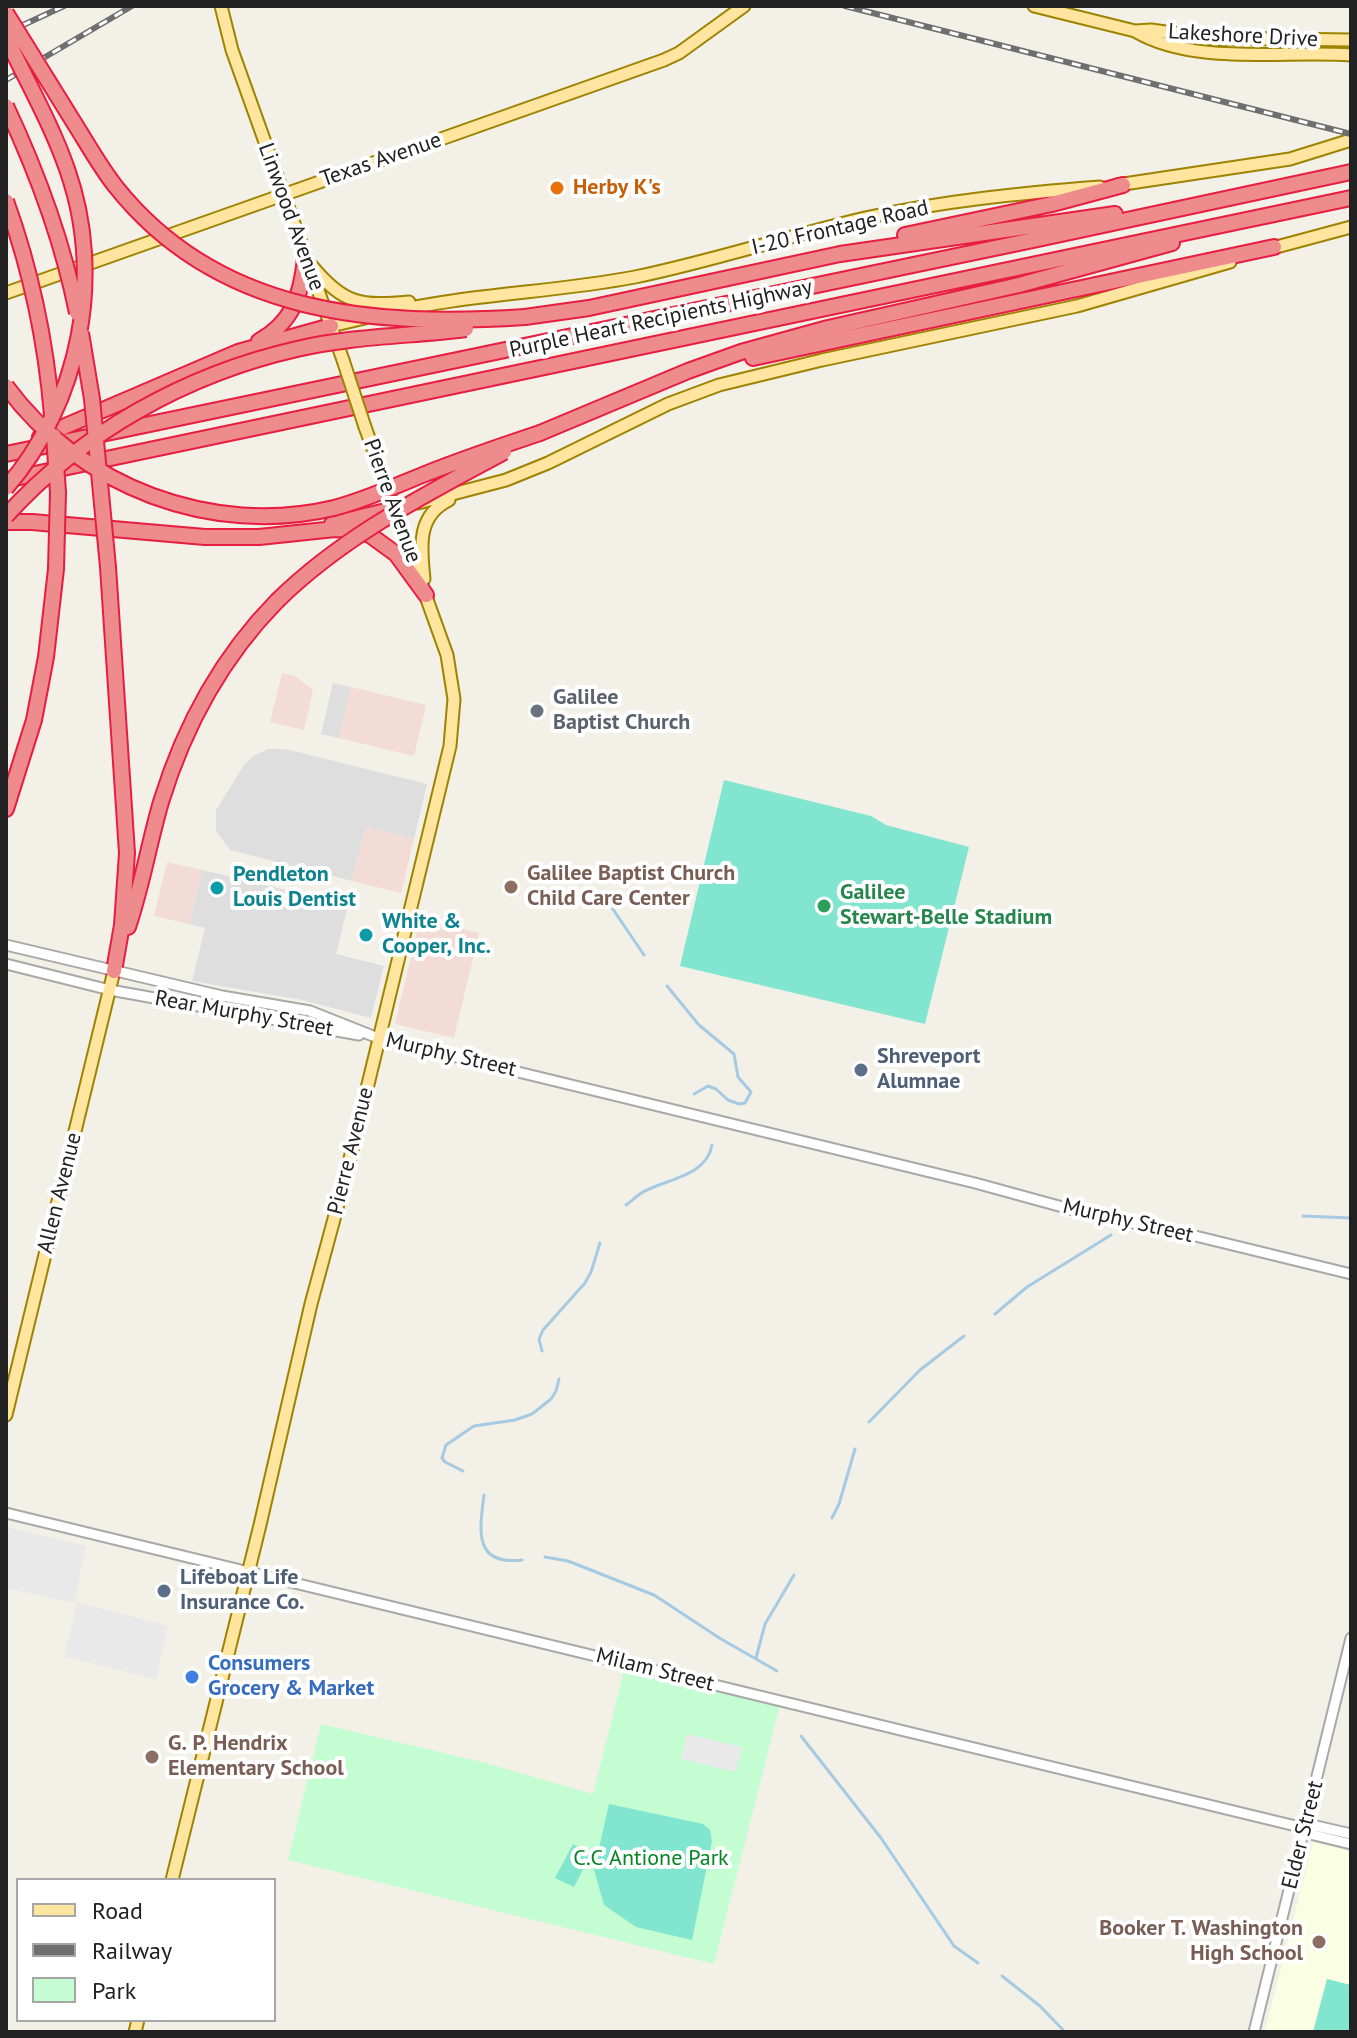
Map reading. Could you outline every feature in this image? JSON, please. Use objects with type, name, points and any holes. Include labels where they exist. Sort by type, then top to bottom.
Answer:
[{"type":"highway","points":[[6,13],[114,185],[152,226],[201,263],[260,291],[334,311],[426,321],[525,317]]},
{"type":"highway","points":[[6,37],[58,142],[68,171],[81,225],[84,272],[81,326],[62,395],[38,443],[6,488]]},
{"type":"highway","points":[[6,106],[40,185],[72,285],[92,399],[108,567],[127,843],[116,965]]},
{"type":"highway","name":"Purple Heart Recipients Highway","points":[[6,453],[1351,172]]},
{"type":"highway","points":[[6,516],[34,486],[78,450],[157,400],[221,370],[300,348],[474,328],[589,308],[840,254],[1123,185]]},
{"type":"highway","name":"Purple Heart Recipients Highway","points":[[6,480],[1351,198]]},
{"type":"highway","points":[[840,254],[1227,199]]},
{"type":"highway","points":[[6,201],[32,292],[49,385],[58,492],[56,569],[46,657],[34,720],[6,809]]},
{"type":"highway","points":[[6,386],[45,431],[91,466],[157,499],[219,513],[284,515],[337,507],[540,433],[727,357],[814,332],[1019,285],[1292,211]]},
{"type":"highway","points":[[649,388],[755,358],[1274,247]]},
{"type":"highway","points":[[6,453],[266,337],[287,319],[300,293],[305,259]]},
{"type":"highway","points":[[238,352],[331,326]]},
{"type":"highway","points":[[116,965],[167,785],[188,730],[211,685],[241,640],[314,567],[361,532],[540,433]]},
{"type":"highway","points":[[297,533],[394,509]]},
{"type":"highway","points":[[6,522],[174,537],[236,538],[335,529],[357,530],[370,535],[396,554],[426,595]]},
{"type":"main road","name":"Linwood Avenue","points":[[221,6],[232,50],[365,427]]},
{"type":"main road","name":"Texas Avenue","points":[[6,293],[672,57],[744,6]]},
{"type":"main road","name":"Lakeshore Drive","points":[[1034,6],[1135,31],[1151,30],[1209,38],[1351,40]]},
{"type":"main road","name":"Lakeshore Drive","points":[[1135,31],[1149,40],[1211,52],[1351,55]]},
{"type":"main road","name":"I-20 Frontage Road","points":[[331,326],[420,305],[564,289],[633,277],[814,230],[898,212],[1123,185],[1255,165],[1290,159],[1351,140]]},
{"type":"main road","points":[[426,595],[421,543],[427,520],[439,505],[548,463],[668,404],[719,385],[1077,306],[1351,227]]},
{"type":"main road","points":[[305,259],[332,289],[356,302],[379,304],[465,299]]},
{"type":"main road","name":"Pierre Avenue","points":[[172,1878],[296,1363],[444,778],[452,733],[452,676],[441,634],[365,427]]},
{"type":"main road","points":[[394,509],[493,484]]},
{"type":"main road","name":"Allen Avenue","points":[[6,1415],[116,965]]},
{"type":"street","name":"Murphy Street","points":[[6,945],[116,965],[222,996],[310,1011],[378,1038],[1077,1211],[1351,1274]]},
{"type":"street","points":[[6,964],[110,990]]},
{"type":"street","name":"Rear Murphy Street","points":[[110,990],[378,1038]]},
{"type":"street","name":"Milam Street","points":[[6,1513],[1304,1828],[1314,1835],[1351,1844]]},
{"type":"street","name":"Elder Street","points":[[1254,2032],[1351,1638]]},
{"type":"street","name":"Milam Street","points":[[1304,1828],[1316,1826],[1351,1834]]},
{"type":"shaded area","points":[[282,673],[295,676],[313,690],[304,730],[270,722]]},
{"type":"shaded area","points":[[333,683],[351,687],[339,738],[321,734]]},
{"type":"shaded area","points":[[351,687],[426,705],[414,756],[339,738]]},
{"type":"shaded area","points":[[268,749],[285,749],[427,784],[414,839],[366,827],[352,881],[230,850],[216,831],[216,810],[244,765]]},
{"type":"shaded area","points":[[366,827],[414,839],[401,893],[352,881]]},
{"type":"shaded area","points":[[167,862],[202,870],[189,924],[154,916]]},
{"type":"shaded area","points":[[202,870],[348,905],[336,954],[384,966],[371,1018],[302,1000],[192,981],[205,928],[189,924]]},
{"type":"shaded area","points":[[420,919],[479,933],[454,1038],[395,1024]]},
{"type":"shaded area","points":[[6,1527],[86,1546],[74,1603],[6,1588]]},
{"type":"shaded area","points":[[77,1602],[168,1626],[156,1679],[64,1656]]},
{"type":"shaded area","points":[[687,1734],[742,1747],[736,1772],[681,1759]]},
{"type":"shaded area","name":"Booker T. Washington High School","points":[[1313,1842],[1351,1852],[1351,2032],[1265,2032]]},
{"type":"green space","name":"Galilee Stewart-Belle Stadium","points":[[724,780],[871,816],[886,825],[969,847],[925,1024],[680,966]]},
{"type":"green space","name":"C.C Antione Park","points":[[626,1663],[781,1701],[714,1964],[288,1860],[321,1724],[482,1762],[593,1794]]},
{"type":"green space","points":[[609,1804],[703,1824],[710,1830],[712,1841],[692,1940],[636,1927],[604,1905],[594,1870]]},
{"type":"green space","points":[[573,1844],[591,1854],[574,1887],[555,1878]]},
{"type":"green space","points":[[1327,1979],[1351,1985],[1351,2032],[1313,2032]]},
{"type":"waterway","points":[[602,893],[644,955]]},
{"type":"waterway","points":[[667,986],[699,1025],[734,1054],[738,1077],[751,1092],[745,1103],[739,1104],[708,1086],[694,1094]]},
{"type":"waterway","points":[[626,1205],[644,1191],[695,1170],[709,1155],[712,1145]]},
{"type":"waterway","points":[[1303,1216],[1351,1218]]},
{"type":"waterway","points":[[995,1314],[1027,1287],[1111,1235]]},
{"type":"waterway","points":[[542,1351],[539,1339],[543,1330],[585,1283],[600,1243]]},
{"type":"waterway","points":[[869,1422],[920,1370],[964,1336]]},
{"type":"waterway","points":[[463,1471],[442,1458],[446,1445],[474,1426],[515,1420],[532,1414],[551,1399],[559,1379]]},
{"type":"waterway","points":[[832,1518],[855,1449]]},
{"type":"waterway","points":[[484,1495],[481,1532],[487,1551],[494,1557],[522,1560]]},
{"type":"waterway","points":[[545,1557],[568,1561],[654,1595],[777,1671]]},
{"type":"waterway","points":[[756,1658],[765,1624],[794,1575]]},
{"type":"waterway","points":[[801,1736],[881,1838],[954,1946],[978,1963]]},
{"type":"waterway","points":[[1002,1976],[1040,2006],[1065,2032]]},
{"type":"railway","points":[[6,33],[64,6]]},
{"type":"railway","points":[[6,80],[132,6]]},
{"type":"railway","points":[[845,6],[1351,134]]},
{"type":"place","name":"Herby K's","points":[[557,188]]},
{"type":"place","name":"Galilee Baptist Church","points":[[537,711]]},
{"type":"place","name":"Galilee Baptist Church Child Care Center","points":[[511,887]]},
{"type":"place","name":"Pendleton Louis Dentist","points":[[217,888]]},
{"type":"place","name":"Galilee Stewart-Belle Stadium","points":[[824,906]]},
{"type":"place","name":"White & Cooper, Inc.","points":[[366,935]]},
{"type":"place","name":"Shreveport Alumnae","points":[[861,1070]]},
{"type":"place","name":"Lifeboat Life Insurance Co.","points":[[164,1591]]},
{"type":"place","name":"Consumers Grocery & Market","points":[[192,1677]]},
{"type":"place","name":"G. P. Hendrix Elementary School","points":[[152,1757]]},
{"type":"place","name":"Booker T. Washington High School","points":[[1319,1942]]}]
